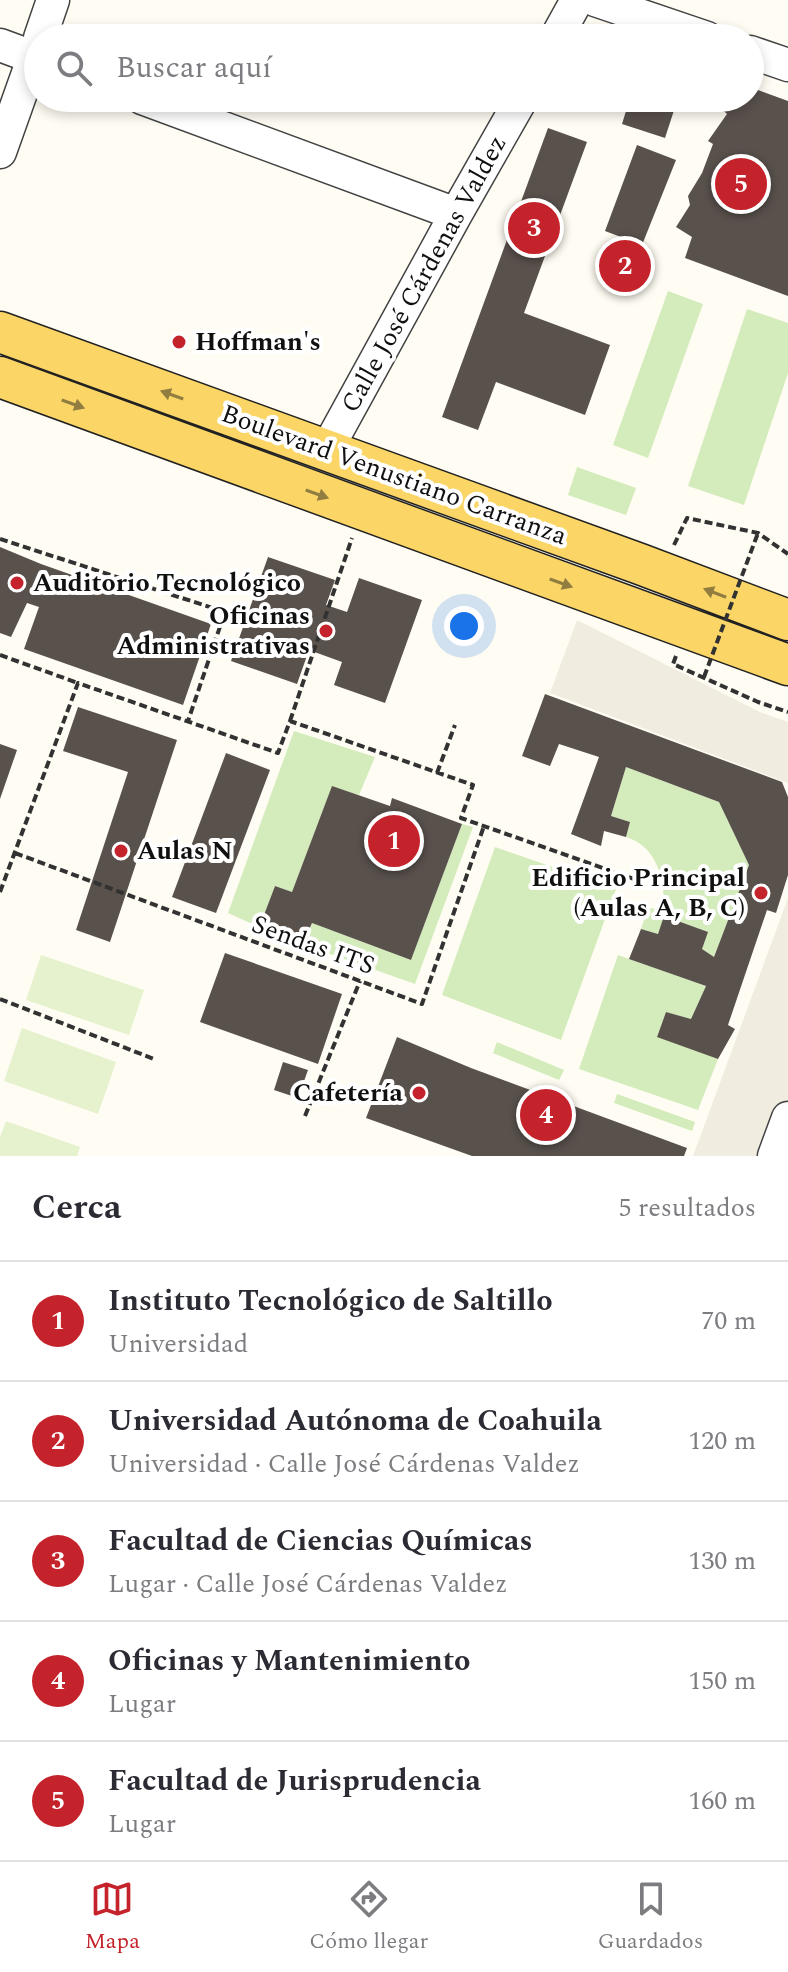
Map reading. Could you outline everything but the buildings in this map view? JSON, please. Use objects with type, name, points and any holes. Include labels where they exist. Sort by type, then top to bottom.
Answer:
[{"type":"main road","name":"Boulevard Venustiano Carranza","points":[[0,332],[788,620]]},
{"type":"main road","name":"Boulevard Venustiano Carranza","points":[[0,377],[788,665]]},
{"type":"street","points":[[46,24],[53,0]]},
{"type":"street","points":[[564,24],[577,0]]},
{"type":"street","points":[[595,0],[666,24]]},
{"type":"street","points":[[0,45],[24,48]]},
{"type":"street","points":[[764,57],[788,65]]},
{"type":"street","points":[[0,152],[24,88]]},
{"type":"street","points":[[180,112],[456,214]]},
{"type":"street","name":"Calle José Cárdenas Valdez","points":[[326,451],[514,112]]},
{"type":"street","points":[[774,1156],[788,1118]]},
{"type":"path","points":[[640,564],[673,545],[687,518],[758,533],[788,554]]},
{"type":"path","points":[[704,677],[758,533]]},
{"type":"path","points":[[0,655],[278,753],[353,534]]},
{"type":"path","points":[[0,539],[225,612],[188,721]]},
{"type":"path","points":[[686,628],[673,664],[788,712]]},
{"type":"path","points":[[0,892],[78,683]]},
{"type":"path","points":[[290,721],[473,785],[461,818],[637,880]]},
{"type":"path","points":[[437,773],[455,725]]},
{"type":"path","name":"Sendas ITS","points":[[15,853],[422,1004],[484,826]]},
{"type":"path","points":[[305,1116],[360,981]]},
{"type":"path","points":[[0,999],[154,1059]]},
{"type":"green space","points":[[668,291],[703,304],[648,458],[613,445]]},
{"type":"green space","points":[[747,309],[788,323],[788,373],[744,505],[688,486]]},
{"type":"green space","points":[[577,467],[636,488],[626,515],[568,495]]},
{"type":"green space","points":[[294,731],[375,757],[359,795],[332,787],[292,892],[275,886],[259,927],[228,913]]},
{"type":"green space","points":[[626,767],[719,802],[749,865],[714,957],[702,949],[707,932],[665,917],[658,934],[641,929],[648,908],[658,909],[664,905],[664,894],[660,874],[651,855],[645,847],[626,837],[630,822],[611,816]]},
{"type":"green space","points":[[462,824],[473,827],[415,984],[305,945],[312,923],[411,960]]},
{"type":"green space","points":[[495,847],[616,889],[561,1040],[442,995]]},
{"type":"green space","points":[[41,955],[144,990],[129,1035],[26,1000]]},
{"type":"green space","points":[[618,955],[706,986],[691,1019],[666,1012],[657,1036],[718,1059],[698,1110],[579,1069]]},
{"type":"green space","points":[[22,1028],[116,1062],[98,1114],[4,1081]]},
{"type":"green space","points":[[497,1042],[564,1070],[559,1080],[493,1053]]},
{"type":"green space","points":[[617,1094],[695,1122],[692,1131],[614,1103]]},
{"type":"green space","points":[[6,1121],[80,1147],[77,1156],[0,1156],[0,1137]]},
{"type":"shaded area","points":[[577,620],[760,712],[788,722],[788,783],[550,693]]},
{"type":"shaded area","points":[[788,898],[788,1098],[767,1156],[693,1156]]},
{"type":"place","name":"Facultad de Jurisprudencia","points":[[741,184]]},
{"type":"place","name":"Facultad de Ciencias Químicas","points":[[534,228]]},
{"type":"place","name":"Universidad Autónoma de Coahuila","points":[[625,266]]},
{"type":"place","name":"Hoffman's","points":[[179,342]]},
{"type":"place","name":"Auditorio Tecnológico","points":[[17,583]]},
{"type":"place","name":"Oficinas Administrativas","points":[[326,631]]},
{"type":"place","name":"Instituto Tecnológico de Saltillo","points":[[394,841]]},
{"type":"place","name":"Aulas N","points":[[121,851]]},
{"type":"place","name":"Edificio Principal (Aulas A, B, C)","points":[[761,893]]},
{"type":"place","name":"Cafetería","points":[[419,1093]]},
{"type":"place","name":"Oficinas y Mantenimiento","points":[[546,1115]]}]
